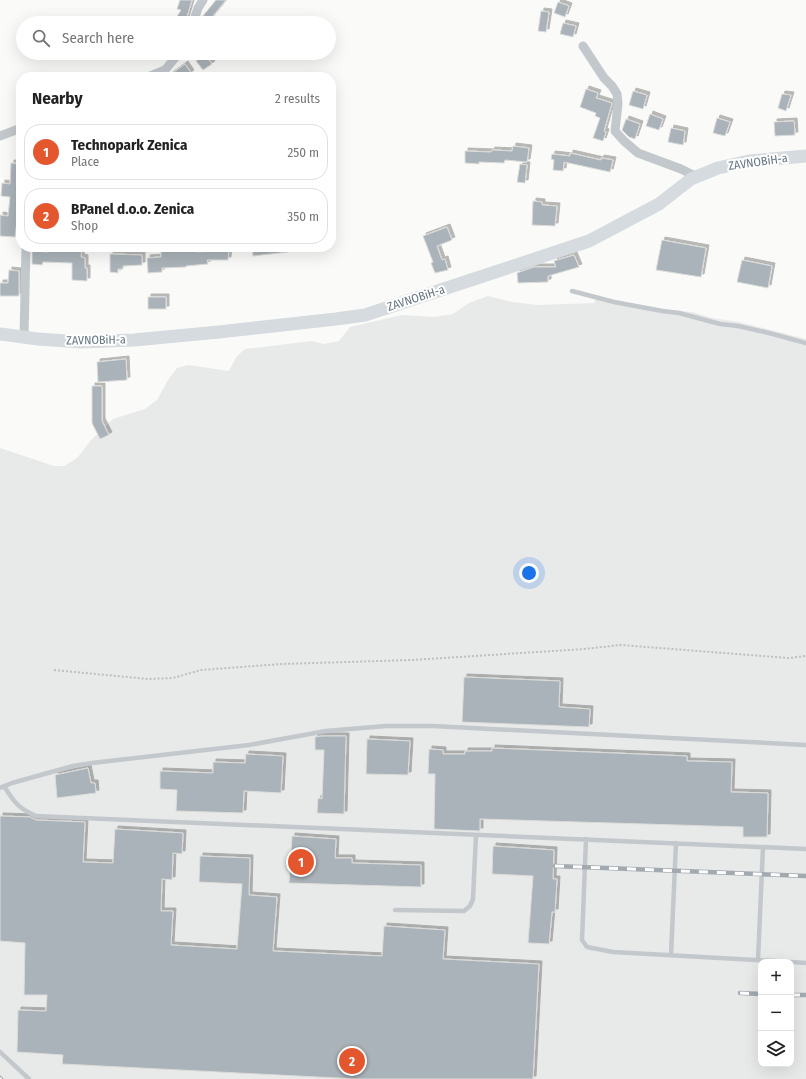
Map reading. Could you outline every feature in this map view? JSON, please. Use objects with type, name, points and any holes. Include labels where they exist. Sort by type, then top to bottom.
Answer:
[{"type":"main road","name":"ZAVNOBiH-a","points":[[0,334],[81,342],[134,340],[365,315],[589,241],[659,204],[691,179],[718,168],[749,161],[806,156]]},
{"type":"street","points":[[195,16],[203,0]]},
{"type":"street","points":[[583,46],[604,78],[617,94],[618,104],[615,131],[638,153],[681,169],[697,177]]},
{"type":"street","points":[[160,72],[165,70],[173,60]]},
{"type":"street","points":[[0,136],[16,130]]},
{"type":"street","points":[[24,337],[26,252]]},
{"type":"lane","points":[[572,291],[614,302],[679,313],[720,324],[738,326],[806,343]]},
{"type":"lane","points":[[806,745],[440,726],[386,726],[326,731],[249,745],[72,766],[2,787],[16,805],[36,816],[806,849]]},
{"type":"lane","points":[[395,910],[464,910],[470,906],[473,899],[476,835]]},
{"type":"lane","points":[[586,840],[582,940],[587,947],[613,952],[758,960]]},
{"type":"lane","points":[[671,955],[676,843]]},
{"type":"lane","points":[[758,959],[763,847]]},
{"type":"lane","points":[[794,962],[806,963]]},
{"type":"lane","points":[[0,1052],[29,1079]]},
{"type":"path","points":[[54,670],[148,679],[173,678],[201,670],[274,665],[412,660],[584,649],[621,645],[788,658],[806,656]]},
{"type":"shaded area","points":[[488,296],[512,302],[537,305],[594,303],[597,297],[671,310],[692,312],[712,318],[739,322],[806,339],[806,1079],[0,1079],[0,448],[54,466],[64,466],[78,457],[91,440],[113,419],[145,409],[157,400],[168,380],[177,368],[188,365],[229,371],[237,356],[245,349],[312,341],[324,344],[339,341],[350,327],[402,315],[434,317],[453,314],[469,303]]},
{"type":"building","points":[[180,0],[192,0],[187,16],[177,16],[181,10],[177,9]]},
{"type":"building","points":[[216,0],[226,0],[213,16],[203,16]]},
{"type":"building","points":[[558,2],[569,6],[565,17],[554,13]]},
{"type":"building","points":[[541,11],[549,12],[546,32],[538,31]]},
{"type":"building","points":[[563,23],[576,26],[573,37],[560,34]]},
{"type":"building","points":[[209,60],[212,64],[203,70],[196,61]]},
{"type":"building","points":[[185,64],[190,72],[174,72]]},
{"type":"building","points":[[586,89],[598,93],[596,98],[612,103],[604,131],[606,132],[603,141],[593,138],[600,118],[595,116],[596,113],[580,107]]},
{"type":"building","points":[[633,91],[647,95],[643,109],[629,105]]},
{"type":"building","points":[[782,94],[791,95],[786,111],[778,108]]},
{"type":"building","points":[[650,114],[663,119],[659,130],[646,126]]},
{"type":"building","points":[[717,118],[730,122],[725,136],[713,133]]},
{"type":"building","points":[[626,119],[640,124],[635,139],[629,137],[622,130]]},
{"type":"building","points":[[794,121],[795,135],[775,136],[774,122]]},
{"type":"building","points":[[671,128],[685,131],[683,145],[668,142]]},
{"type":"building","points":[[513,146],[529,148],[527,162],[505,160],[504,163],[465,163],[465,151],[512,151]]},
{"type":"building","points":[[570,153],[601,160],[601,158],[613,160],[610,172],[564,162],[563,171],[553,170],[554,160],[551,159],[552,154],[570,156]]},
{"type":"building","points":[[11,163],[16,164],[15,237],[0,236],[0,215],[8,216],[10,197],[1,196],[2,183],[10,184]]},
{"type":"building","points":[[520,164],[527,165],[525,183],[517,182]]},
{"type":"building","points":[[533,201],[542,202],[542,205],[557,206],[555,226],[532,225]]},
{"type":"building","points":[[447,227],[452,240],[437,246],[442,260],[445,259],[448,270],[435,273],[431,263],[433,262],[423,236]]},
{"type":"building","points":[[662,240],[706,248],[701,277],[656,270]]},
{"type":"building","points":[[32,252],[82,252],[81,257],[85,258],[85,268],[87,268],[87,281],[72,280],[72,263],[43,262],[42,265],[32,264]]},
{"type":"building","points":[[161,252],[229,252],[228,260],[207,260],[208,264],[162,268],[162,272],[148,273],[147,258],[161,257]]},
{"type":"building","points":[[253,252],[288,252],[253,256]]},
{"type":"building","points":[[110,254],[142,255],[142,265],[123,266],[123,269],[118,269],[118,273],[110,272]]},
{"type":"building","points":[[574,255],[579,267],[548,276],[548,282],[518,283],[517,273],[534,267],[556,267],[554,261]]},
{"type":"building","points":[[742,260],[772,266],[768,288],[737,282]]},
{"type":"building","points":[[9,270],[19,271],[19,296],[0,296],[0,283],[8,283]]},
{"type":"building","points":[[148,297],[166,297],[166,309],[148,309]]},
{"type":"building","points":[[126,359],[127,380],[98,382],[97,362]]},
{"type":"building","points":[[92,386],[102,386],[102,421],[109,435],[100,439],[92,423]]},
{"type":"building","points":[[464,677],[560,681],[559,707],[590,709],[589,727],[462,722]]},
{"type":"building","points":[[346,736],[344,814],[317,813],[318,798],[322,799],[324,750],[315,750],[315,737]]},
{"type":"building","points":[[367,739],[410,741],[408,775],[366,774]]},
{"type":"building","points":[[492,748],[687,756],[687,761],[732,762],[731,792],[768,793],[767,837],[743,837],[743,827],[480,819],[480,831],[434,829],[435,774],[428,774],[429,749],[443,750],[443,754],[465,754],[465,751],[492,751]]},
{"type":"building","points":[[246,754],[283,756],[281,793],[244,791],[243,813],[176,811],[177,790],[160,789],[160,771],[213,773],[213,762],[245,763]]},
{"type":"building","points":[[88,768],[91,783],[95,783],[96,793],[57,798],[55,775]]},
{"type":"building","points":[[0,816],[30,817],[36,820],[85,822],[83,862],[113,863],[115,829],[183,833],[182,854],[173,853],[172,880],[162,879],[161,911],[173,911],[171,945],[237,949],[242,884],[199,882],[200,856],[250,858],[249,895],[277,897],[273,951],[382,956],[384,926],[445,930],[443,959],[539,964],[533,1079],[356,1079],[62,1064],[63,1055],[17,1052],[18,1010],[46,1011],[47,995],[24,995],[25,943],[0,941]]},
{"type":"building","points":[[292,836],[336,839],[335,858],[352,858],[352,863],[421,865],[421,887],[289,883]]},
{"type":"building","points":[[493,846],[554,850],[553,879],[557,879],[555,912],[552,912],[549,944],[528,943],[533,876],[492,874]]},
{"type":"railway","points":[[555,866],[806,876]]},
{"type":"railway","points":[[740,993],[758,994]]},
{"type":"railway","points":[[794,995],[806,995]]},
{"type":"place","name":"Technopark Zenica","points":[[301,862]]},
{"type":"place","name":"BPanel d.o.o. Zenica","points":[[352,1061]]}]
